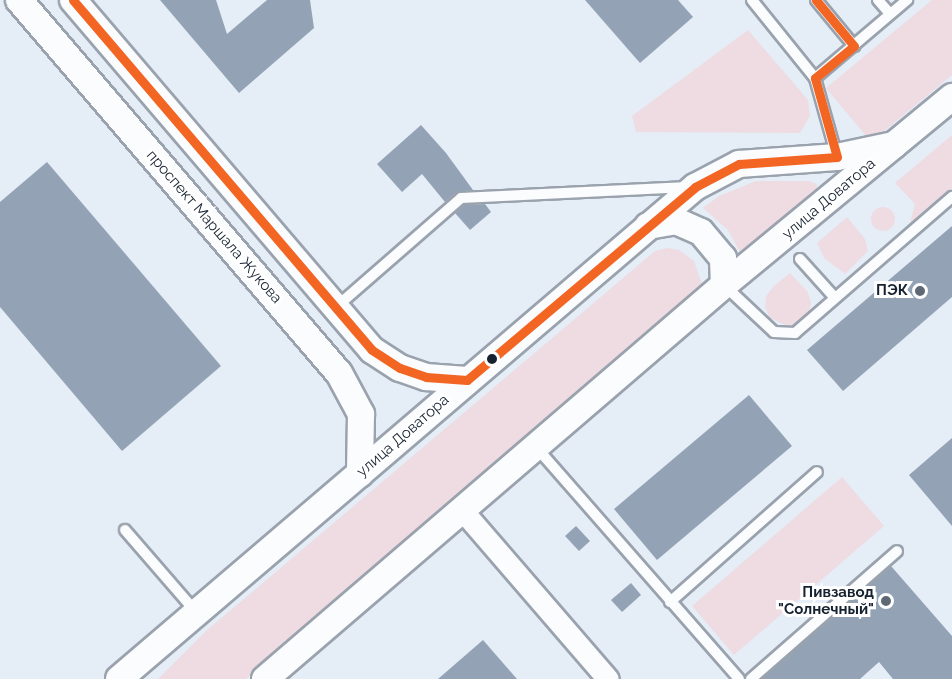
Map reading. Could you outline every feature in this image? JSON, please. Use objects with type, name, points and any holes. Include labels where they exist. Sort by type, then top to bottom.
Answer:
[{"type":"street","name":"проспект Маршала Жукова","points":[[19,0],[339,374],[361,414],[360,474]]},
{"type":"street","points":[[73,0],[334,309],[372,350],[400,368],[426,376],[467,381]]},
{"type":"street","name":"улица Доватора","points":[[265,679],[724,285],[952,97]]},
{"type":"street","name":"улица Доватора","points":[[119,679],[695,187],[739,164],[837,157],[894,145]]},
{"type":"street","points":[[648,226],[676,221],[701,232],[723,258],[724,285]]},
{"type":"street","points":[[462,510],[608,679]]},
{"type":"lane","points":[[752,0],[815,78],[837,157]]},
{"type":"lane","points":[[816,0],[854,46]]},
{"type":"lane","points":[[878,0],[890,14]]},
{"type":"lane","points":[[815,78],[907,0]]},
{"type":"lane","points":[[334,309],[461,198],[695,187]]},
{"type":"lane","points":[[724,285],[774,332],[795,333],[952,197]]},
{"type":"lane","points":[[800,259],[835,298]]},
{"type":"lane","points":[[537,447],[739,679]]},
{"type":"lane","points":[[670,602],[818,472]]},
{"type":"lane","points":[[125,530],[197,613]]},
{"type":"lane","points":[[751,679],[897,551]]},
{"type":"shaded area","points":[[932,0],[952,0],[952,75],[871,142],[826,88]]},
{"type":"shaded area","points":[[748,30],[808,100],[810,116],[800,133],[636,132],[632,116]]},
{"type":"shaded area","points":[[952,135],[952,188],[909,226],[915,204],[895,183]]},
{"type":"shaded area","points":[[756,181],[808,181],[817,184],[816,194],[742,256],[728,230],[703,208],[719,196]]},
{"type":"shaded area","points":[[883,207],[892,210],[895,219],[892,228],[883,231],[874,228],[871,219],[874,210]]},
{"type":"shaded area","points":[[847,217],[865,239],[868,251],[845,274],[824,258],[817,243]]},
{"type":"shaded area","points":[[667,248],[679,250],[694,261],[702,284],[698,296],[246,679],[158,679],[206,631],[655,251]]},
{"type":"shaded area","points":[[790,273],[807,291],[811,302],[809,315],[790,327],[770,318],[765,307],[766,296]]},
{"type":"shaded area","points":[[842,477],[884,526],[734,655],[692,606]]},
{"type":"building","points":[[160,0],[216,0],[227,34],[267,0],[310,0],[314,28],[239,93]]},
{"type":"building","points":[[585,0],[678,0],[693,17],[640,63]]},
{"type":"building","points":[[421,125],[446,153],[473,190],[457,192],[445,202],[422,174],[402,192],[377,164]]},
{"type":"building","points":[[47,162],[221,366],[122,451],[0,307],[0,202]]},
{"type":"building","points":[[485,204],[491,212],[470,230],[455,213],[464,205]]},
{"type":"building","points":[[952,226],[952,297],[843,391],[807,350]]},
{"type":"building","points":[[749,395],[792,446],[657,560],[614,509]]},
{"type":"building","points":[[952,438],[952,526],[909,475]]},
{"type":"building","points":[[576,526],[590,541],[579,551],[565,536]]},
{"type":"building","name":"Пивзавод \"Солнечный\"","points":[[891,566],[952,636],[952,679],[893,679],[879,662],[860,679],[762,679]]},
{"type":"building","points":[[631,583],[641,595],[622,612],[611,600]]},
{"type":"building","points":[[483,640],[517,679],[438,679]]},
{"type":"transit line","points":[[73,0],[372,350],[400,368],[426,377],[467,380],[695,187],[739,164],[837,157],[815,78],[854,46],[816,0]]},
{"type":"place","name":"ПЭК","points":[[920,291]]},
{"type":"place","name":"Пивзавод \"Солнечный\"","points":[[886,601]]}]
